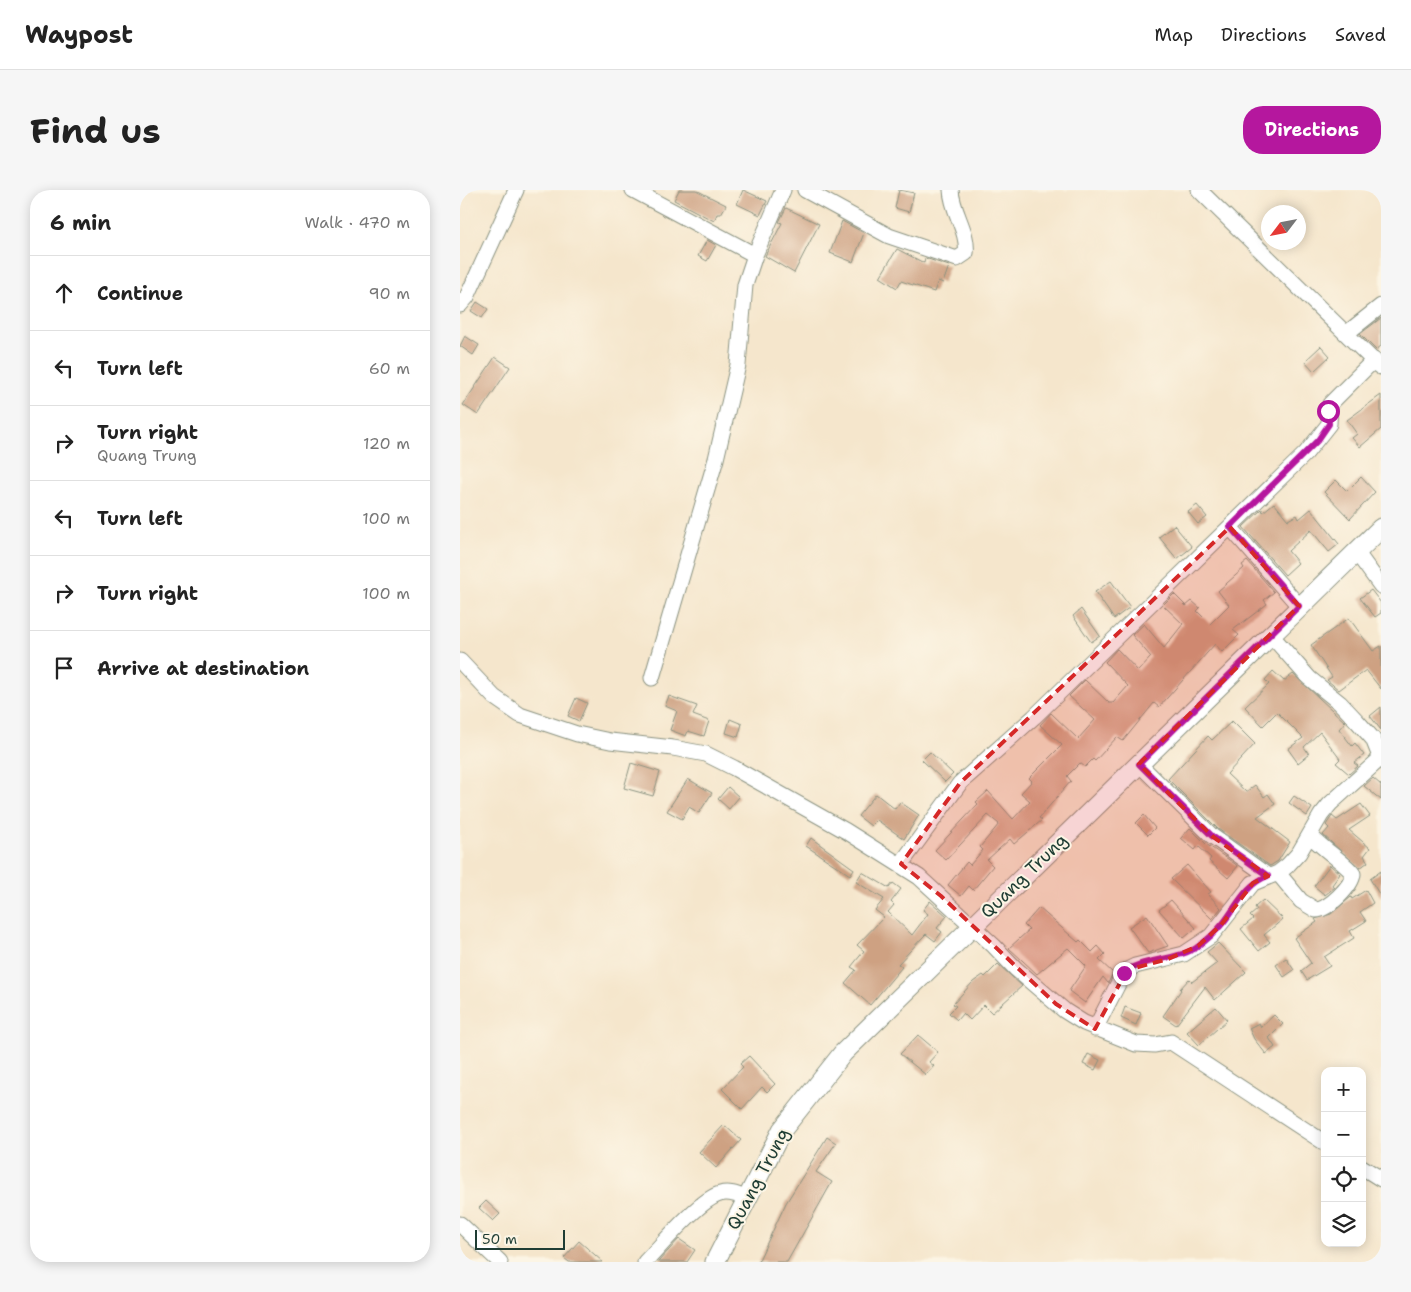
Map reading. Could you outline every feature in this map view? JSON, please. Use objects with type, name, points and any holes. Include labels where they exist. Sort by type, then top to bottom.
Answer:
[{"type":"main road","name":"Quang Trung","points":[[715,1262],[782,1130],[843,1053],[1270,634],[1357,553],[1381,528]]},
{"type":"street","points":[[460,305],[467,297],[516,190]]},
{"type":"street","points":[[633,190],[755,256]]},
{"type":"street","points":[[652,678],[716,459],[738,365],[746,285],[755,256],[783,190]]},
{"type":"street","points":[[805,190],[889,236],[957,259],[966,253],[966,240],[954,210],[950,190]]},
{"type":"street","points":[[901,864],[960,783],[1021,729],[1137,614],[1230,527],[1318,440],[1329,424],[1330,404],[1377,364],[1198,190]]},
{"type":"street","points":[[1347,333],[1381,306]]},
{"type":"street","points":[[1230,527],[1299,606]]},
{"type":"street","points":[[1357,553],[1381,586]]},
{"type":"street","points":[[1095,1028],[1120,978],[1127,970],[1135,966],[1168,960],[1192,950],[1221,925],[1253,883],[1273,874],[1299,853],[1330,804],[1380,754],[1373,740],[1340,703],[1309,678],[1270,634]]},
{"type":"street","points":[[460,662],[494,697],[520,715],[577,734],[610,741],[673,748],[706,754],[734,768],[901,864],[941,896],[972,927],[1061,1008],[1095,1028],[1136,1044],[1155,1045],[1171,1042],[1321,1140]]},
{"type":"street","points":[[1139,764],[1212,836],[1273,874],[1301,901],[1316,910],[1325,908],[1353,878],[1351,871],[1310,836]]},
{"type":"street","points":[[1366,1170],[1381,1179]]},
{"type":"street","points":[[645,1262],[706,1202],[720,1194],[733,1193],[746,1198]]},
{"type":"street","points":[[460,1224],[500,1262]]},
{"type":"highlighted area","points":[[1230,527],[1299,606],[1139,764],[1212,836],[1268,876],[1253,883],[1221,925],[1198,946],[1168,959],[1127,970],[1095,1029],[1056,1004],[941,896],[901,864],[960,783]]},
{"type":"building","points":[[679,190],[696,190],[726,205],[721,214],[717,214],[714,221],[674,200]]},
{"type":"building","points":[[743,190],[767,201],[760,215],[737,204]]},
{"type":"building","points":[[899,190],[914,193],[909,212],[895,208]]},
{"type":"building","points":[[786,208],[819,224],[794,273],[765,256],[782,223],[779,222]]},
{"type":"building","points":[[842,221],[864,233],[853,262],[830,253]]},
{"type":"building","points":[[707,240],[716,245],[707,261],[698,256]]},
{"type":"building","points":[[897,249],[924,263],[925,258],[949,266],[943,283],[938,281],[934,292],[901,281],[897,288],[880,277]]},
{"type":"building","points":[[477,302],[488,309],[482,318],[471,311]]},
{"type":"building","points":[[1381,318],[1381,346],[1376,350],[1360,334]]},
{"type":"building","points":[[465,336],[479,345],[473,355],[460,346]]},
{"type":"building","points":[[1321,346],[1330,356],[1314,371],[1305,361]]},
{"type":"building","points":[[495,357],[510,367],[478,415],[463,405]]},
{"type":"building","points":[[1381,395],[1381,429],[1360,447],[1352,438],[1357,434],[1347,420]]},
{"type":"building","points":[[1361,477],[1375,492],[1350,519],[1324,492],[1336,480],[1347,491]]},
{"type":"building","points":[[1274,503],[1288,520],[1297,515],[1299,519],[1311,509],[1339,544],[1329,552],[1311,530],[1288,551],[1298,563],[1285,575],[1243,527],[1262,509],[1263,512]]},
{"type":"building","points":[[1197,505],[1207,517],[1198,524],[1188,512]]},
{"type":"building","points":[[1174,525],[1192,547],[1177,559],[1159,537]]},
{"type":"building","points":[[1247,561],[1274,592],[1264,600],[1267,604],[1233,630],[1239,635],[1222,652],[1215,644],[1159,707],[1154,703],[1123,741],[1117,737],[1095,761],[1093,759],[1085,767],[1080,763],[1067,776],[1071,781],[1039,818],[1042,820],[1014,844],[1010,839],[987,860],[993,866],[973,890],[969,886],[961,896],[948,885],[967,862],[970,865],[983,850],[980,847],[999,824],[988,815],[946,860],[935,850],[978,804],[976,802],[988,791],[1013,819],[1030,801],[1021,793],[1032,781],[1029,778],[1062,745],[1040,725],[1051,713],[1078,739],[1095,720],[1069,696],[1085,680],[1109,703],[1113,703],[1128,686],[1105,662],[1117,649],[1138,671],[1151,657],[1132,635],[1144,624],[1164,648],[1183,624],[1163,605],[1174,594],[1186,606],[1192,601],[1200,608],[1197,611],[1210,624],[1229,605],[1218,591],[1244,568],[1242,565]]},
{"type":"building","points":[[1111,581],[1130,607],[1114,619],[1095,592]]},
{"type":"building","points":[[1371,590],[1381,603],[1381,613],[1375,617],[1360,598]]},
{"type":"building","points":[[1081,609],[1100,636],[1091,642],[1073,616]]},
{"type":"building","points":[[1349,618],[1373,651],[1381,646],[1381,689],[1366,670],[1339,690],[1327,680],[1332,677],[1311,645]]},
{"type":"building","points":[[1273,671],[1284,681],[1293,674],[1345,722],[1339,729],[1352,746],[1355,743],[1364,755],[1354,763],[1358,766],[1349,774],[1336,763],[1340,759],[1320,732],[1304,747],[1309,754],[1298,763],[1288,749],[1303,738],[1277,712],[1263,726],[1245,707],[1269,684],[1265,680]]},
{"type":"building","points":[[669,696],[697,706],[693,715],[709,721],[704,736],[688,731],[686,736],[670,730],[677,711],[665,706]]},
{"type":"building","points":[[576,698],[587,703],[579,721],[568,716]]},
{"type":"building","points":[[1381,707],[1381,730],[1370,716]]},
{"type":"building","points":[[730,719],[742,724],[738,737],[726,733]]},
{"type":"building","points":[[1232,721],[1255,744],[1227,774],[1246,792],[1255,785],[1264,797],[1268,794],[1275,804],[1257,817],[1290,842],[1278,861],[1270,866],[1218,829],[1168,779],[1208,736],[1212,740]]},
{"type":"building","points":[[930,752],[953,774],[945,782],[922,760]]},
{"type":"building","points":[[631,763],[660,772],[653,796],[624,788]]},
{"type":"building","points":[[1373,778],[1381,785],[1381,800],[1364,786]]},
{"type":"building","points":[[688,779],[712,793],[699,813],[689,807],[682,819],[667,811]]},
{"type":"building","points":[[728,787],[739,797],[729,809],[718,799]]},
{"type":"building","points":[[876,794],[895,809],[900,802],[919,815],[904,839],[877,820],[871,826],[858,816]]},
{"type":"building","points":[[1294,796],[1312,808],[1307,816],[1289,803]]},
{"type":"building","points":[[1361,804],[1370,816],[1349,830],[1370,848],[1364,856],[1368,862],[1360,868],[1323,835],[1329,828],[1326,825],[1332,816],[1337,820]]},
{"type":"building","points":[[1144,815],[1155,828],[1148,835],[1136,823]]},
{"type":"building","points":[[1190,828],[1206,844],[1238,866],[1228,878],[1209,861],[1211,858],[1198,846],[1195,850],[1181,838]]},
{"type":"building","points":[[811,838],[854,869],[850,875],[806,846]]},
{"type":"building","points":[[1187,865],[1211,892],[1208,894],[1221,908],[1212,919],[1171,879]]},
{"type":"building","points":[[1330,865],[1340,874],[1332,885],[1335,887],[1325,895],[1314,886]]},
{"type":"building","points":[[1381,871],[1381,897],[1370,879]]},
{"type":"building","points":[[862,872],[889,888],[893,883],[901,889],[891,902],[894,905],[888,912],[912,935],[928,914],[923,910],[930,901],[947,916],[937,928],[942,932],[935,941],[926,934],[898,964],[902,967],[870,1005],[845,983],[856,970],[851,967],[864,951],[857,945],[884,917],[875,910],[884,899],[856,882]]},
{"type":"building","points":[[1366,890],[1373,903],[1360,912],[1366,921],[1350,931],[1354,938],[1324,957],[1330,966],[1307,980],[1301,971],[1311,963],[1294,938],[1317,922],[1315,919],[1331,914],[1351,897],[1352,899]]},
{"type":"building","points":[[1171,900],[1196,928],[1184,938],[1159,910]]},
{"type":"building","points":[[1263,900],[1283,919],[1264,935],[1270,942],[1259,951],[1241,929],[1253,919],[1250,916],[1257,910],[1255,907]]},
{"type":"building","points":[[1039,908],[1078,942],[1080,940],[1092,952],[1098,946],[1105,954],[1099,960],[1113,973],[1108,983],[1103,977],[1085,1003],[1069,991],[1086,966],[1068,948],[1037,974],[1009,948],[1029,930],[1024,925]]},
{"type":"building","points":[[1147,915],[1168,946],[1148,953],[1129,927]]},
{"type":"building","points":[[1218,943],[1246,972],[1215,1000],[1205,987],[1176,1025],[1163,1016],[1180,989],[1189,979],[1192,982],[1217,963],[1207,952]]},
{"type":"building","points":[[1286,958],[1294,970],[1284,977],[1276,965]]},
{"type":"building","points":[[998,964],[1022,986],[992,1013],[984,1005],[970,1020],[963,1013],[957,1020],[949,1013],[956,1006],[953,1004],[973,982],[983,975],[985,977]]},
{"type":"building","points":[[1125,1007],[1141,1013],[1136,1025],[1121,1018]]},
{"type":"building","points":[[1216,1007],[1227,1020],[1199,1045],[1187,1032]]},
{"type":"building","points":[[1274,1015],[1283,1024],[1269,1038],[1275,1047],[1266,1054],[1254,1039],[1249,1028],[1259,1023],[1261,1027]]},
{"type":"building","points":[[918,1035],[938,1052],[929,1062],[934,1066],[926,1075],[900,1054]]},
{"type":"building","points":[[1088,1054],[1100,1060],[1095,1070],[1083,1064]]},
{"type":"building","points":[[749,1056],[775,1084],[767,1092],[762,1087],[742,1109],[722,1089],[743,1067],[740,1064]]},
{"type":"building","points":[[724,1125],[741,1140],[716,1168],[699,1152]]},
{"type":"building","points":[[827,1137],[836,1143],[816,1172],[832,1182],[787,1262],[758,1262],[786,1203]]},
{"type":"building","points":[[486,1201],[500,1214],[493,1221],[479,1208]]},
{"type":"building","points":[[679,1239],[695,1250],[687,1262],[658,1262]]},
{"type":"building","points":[[579,1241],[603,1262],[569,1262],[564,1258]]},
{"type":"route","points":[[1124,973],[1135,966],[1168,960],[1198,946],[1211,936],[1226,920],[1253,883],[1268,876],[1212,836],[1139,764],[1299,606],[1230,527],[1318,440],[1329,424],[1328,411]]}]
